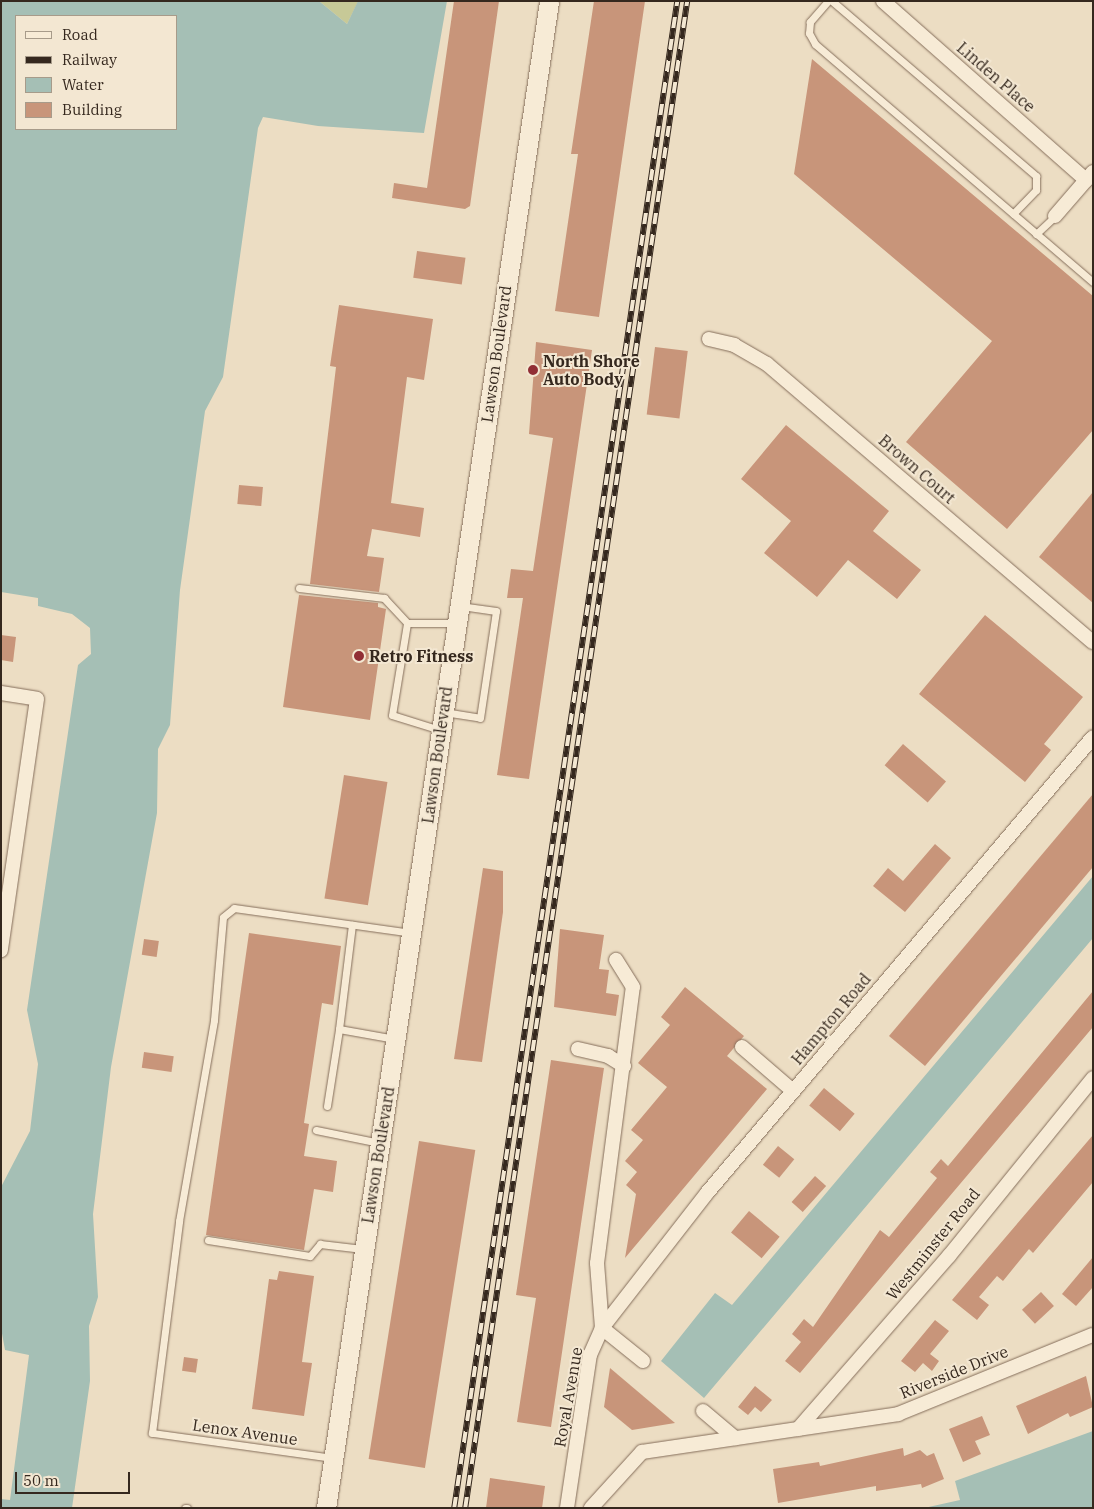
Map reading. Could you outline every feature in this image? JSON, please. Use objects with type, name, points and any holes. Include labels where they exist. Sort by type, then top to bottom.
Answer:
[{"type":"main road","name":"Lawson Boulevard","points":[[326,1508],[548,1]]},
{"type":"street","name":"Linden Place","points":[[883,1],[1089,176]]},
{"type":"street","points":[[1055,216],[1089,176]]},
{"type":"street","name":"Brown Court","points":[[709,339],[734,346],[767,364],[1093,642]]},
{"type":"street","points":[[1,694],[37,699],[7,871],[1,950]]},
{"type":"street","name":"Hampton Road","points":[[602,1328],[794,1091],[1093,737]]},
{"type":"street","name":"Royal Avenue","points":[[567,1508],[590,1354],[602,1328],[598,1263],[633,987],[616,960]]},
{"type":"street","points":[[742,1048],[794,1091]]},
{"type":"street","points":[[578,1049],[608,1056],[624,1066]]},
{"type":"street","name":"Westminster Road","points":[[798,1428],[949,1256],[1093,1078]]},
{"type":"street","points":[[602,1328],[643,1361]]},
{"type":"street","name":"Riverside Drive","points":[[591,1508],[642,1452],[898,1414],[1093,1336]]},
{"type":"street","points":[[703,1411],[735,1438]]},
{"type":"lane","points":[[828,1],[821,4],[810,22],[809,33],[814,44],[1093,282]]},
{"type":"lane","points":[[832,1],[1036,176],[1036,190],[1013,214]]},
{"type":"lane","points":[[1036,234],[1055,216]]},
{"type":"lane","points":[[299,588],[384,598],[407,623]]},
{"type":"lane","points":[[407,623],[458,614],[496,611],[480,718],[444,712]]},
{"type":"lane","points":[[407,623],[392,715],[441,731]]},
{"type":"lane","name":"Lenox Avenue","points":[[333,1458],[152,1433],[179,1221],[214,1020],[223,917],[234,908],[352,924]]},
{"type":"lane","points":[[327,1106],[352,924],[411,933]]},
{"type":"lane","points":[[339,1029],[395,1039]]},
{"type":"lane","points":[[316,1130],[380,1143]]},
{"type":"lane","points":[[208,1240],[310,1256],[320,1244],[364,1249]]},
{"type":"green space","points":[[319,1],[358,1],[358,2],[347,24]]},
{"type":"water","points":[[1,1],[319,1],[347,24],[358,1],[447,1],[424,133],[318,126],[263,117],[258,128],[223,377],[205,411],[180,590],[170,725],[158,749],[157,813],[111,1067],[93,1214],[98,1297],[89,1326],[90,1381],[72,1508],[1,1508],[1,1499],[10,1500],[29,1355],[5,1350],[1,1328],[1,1187],[30,1131],[38,1064],[27,1010],[78,665],[91,654],[90,628],[72,614],[38,606],[38,598],[1,592]]},
{"type":"water","points":[[1093,876],[1093,938],[704,1398],[661,1361],[715,1293],[732,1305]]},
{"type":"water","points":[[1093,1431],[1093,1508],[924,1508],[960,1500],[955,1481]]},
{"type":"building","points":[[454,1],[499,1],[470,206],[465,209],[392,198],[394,183],[427,188]]},
{"type":"building","points":[[594,1],[645,1],[599,317],[555,311],[578,154],[571,154]]},
{"type":"building","points":[[812,59],[1093,296],[1093,430],[1007,529],[906,442],[992,341],[794,174]]},
{"type":"building","points":[[417,251],[466,258],[462,285],[413,278]]},
{"type":"building","points":[[339,305],[433,319],[424,380],[407,377],[391,503],[424,508],[420,537],[372,529],[367,556],[384,558],[379,592],[310,584],[336,367],[330,366]]},
{"type":"building","points":[[536,342],[592,350],[529,779],[497,775],[523,598],[507,598],[511,569],[533,571],[553,438],[529,434]]},
{"type":"building","points":[[655,347],[688,351],[679,419],[647,414]]},
{"type":"building","points":[[786,425],[889,511],[873,531],[921,570],[897,599],[848,560],[817,597],[764,553],[791,521],[741,479]]},
{"type":"building","points":[[239,485],[263,487],[261,506],[237,504]]},
{"type":"building","points":[[1093,492],[1093,603],[1039,557]]},
{"type":"building","points":[[299,595],[378,603],[378,607],[386,609],[370,720],[283,707]]},
{"type":"building","points":[[985,615],[1083,697],[1044,744],[1051,750],[1025,782],[919,694]]},
{"type":"building","points":[[1,635],[16,637],[13,662],[1,660]]},
{"type":"building","points":[[903,744],[946,781],[928,803],[885,765]]},
{"type":"building","points":[[344,775],[387,782],[368,905],[324,898]]},
{"type":"building","points":[[1093,794],[1093,867],[925,1066],[889,1036]]},
{"type":"building","points":[[935,844],[951,858],[905,912],[873,886],[888,868],[903,881]]},
{"type":"building","points":[[483,868],[503,871],[503,912],[482,1062],[454,1059]]},
{"type":"building","points":[[560,929],[604,935],[599,969],[609,970],[606,993],[619,995],[616,1016],[554,1007]]},
{"type":"building","points":[[249,933],[341,946],[333,1005],[322,1003],[304,1123],[309,1124],[304,1156],[337,1161],[333,1192],[314,1189],[304,1250],[206,1235]]},
{"type":"building","points":[[144,939],[159,941],[157,957],[142,955]]},
{"type":"building","points":[[685,987],[744,1036],[727,1056],[767,1089],[625,1258],[636,1194],[626,1185],[637,1172],[625,1161],[643,1140],[631,1130],[667,1087],[638,1063],[670,1025],[661,1017]]},
{"type":"building","points":[[1093,991],[1093,1027],[800,1373],[785,1361],[801,1342],[792,1334],[804,1319],[813,1327],[880,1230],[889,1237],[937,1178],[930,1172],[941,1159],[948,1166]]},
{"type":"building","points":[[144,1052],[174,1056],[171,1072],[142,1068]]},
{"type":"building","points":[[551,1060],[604,1068],[551,1427],[517,1422],[536,1298],[516,1295]]},
{"type":"building","points":[[824,1088],[855,1114],[840,1131],[809,1106]]},
{"type":"building","points":[[1093,1135],[1093,1182],[1033,1253],[1029,1249],[1003,1281],[997,1276],[979,1297],[989,1305],[977,1320],[952,1300]]},
{"type":"building","points":[[419,1141],[475,1150],[425,1468],[369,1459]]},
{"type":"building","points":[[778,1146],[794,1159],[779,1178],[763,1165]]},
{"type":"building","points":[[815,1176],[826,1186],[803,1212],[792,1202]]},
{"type":"building","points":[[749,1211],[780,1237],[762,1258],[731,1232]]},
{"type":"building","points":[[1093,1257],[1093,1287],[1076,1306],[1062,1294]]},
{"type":"building","points":[[279,1271],[314,1276],[302,1362],[312,1363],[304,1416],[252,1409],[269,1279],[277,1280]]},
{"type":"building","points":[[1041,1292],[1054,1306],[1035,1324],[1022,1310]]},
{"type":"building","points":[[935,1320],[949,1331],[930,1354],[939,1361],[932,1371],[923,1363],[915,1372],[901,1361]]},
{"type":"building","points":[[184,1357],[198,1359],[196,1373],[182,1371]]},
{"type":"building","points":[[610,1368],[675,1423],[632,1430],[604,1407]]},
{"type":"building","points":[[1086,1376],[1093,1407],[1070,1417],[1068,1413],[1028,1434],[1016,1406]]},
{"type":"building","points":[[755,1386],[772,1400],[761,1412],[755,1407],[748,1415],[738,1407]]},
{"type":"building","points":[[982,1416],[990,1435],[975,1441],[981,1454],[963,1462],[949,1429]]},
{"type":"building","points":[[903,1448],[904,1456],[920,1450],[927,1456],[934,1453],[944,1479],[922,1488],[921,1484],[876,1491],[876,1486],[778,1503],[773,1469],[819,1462],[820,1466]]},
{"type":"building","points":[[490,1478],[545,1486],[542,1508],[486,1508]]},
{"type":"railway","points":[[454,1508],[677,1]]},
{"type":"railway","points":[[465,1508],[687,1]]},
{"type":"place","name":"North Shore Auto Body","points":[[533,370]]},
{"type":"place","name":"Retro Fitness","points":[[359,656]]}]
